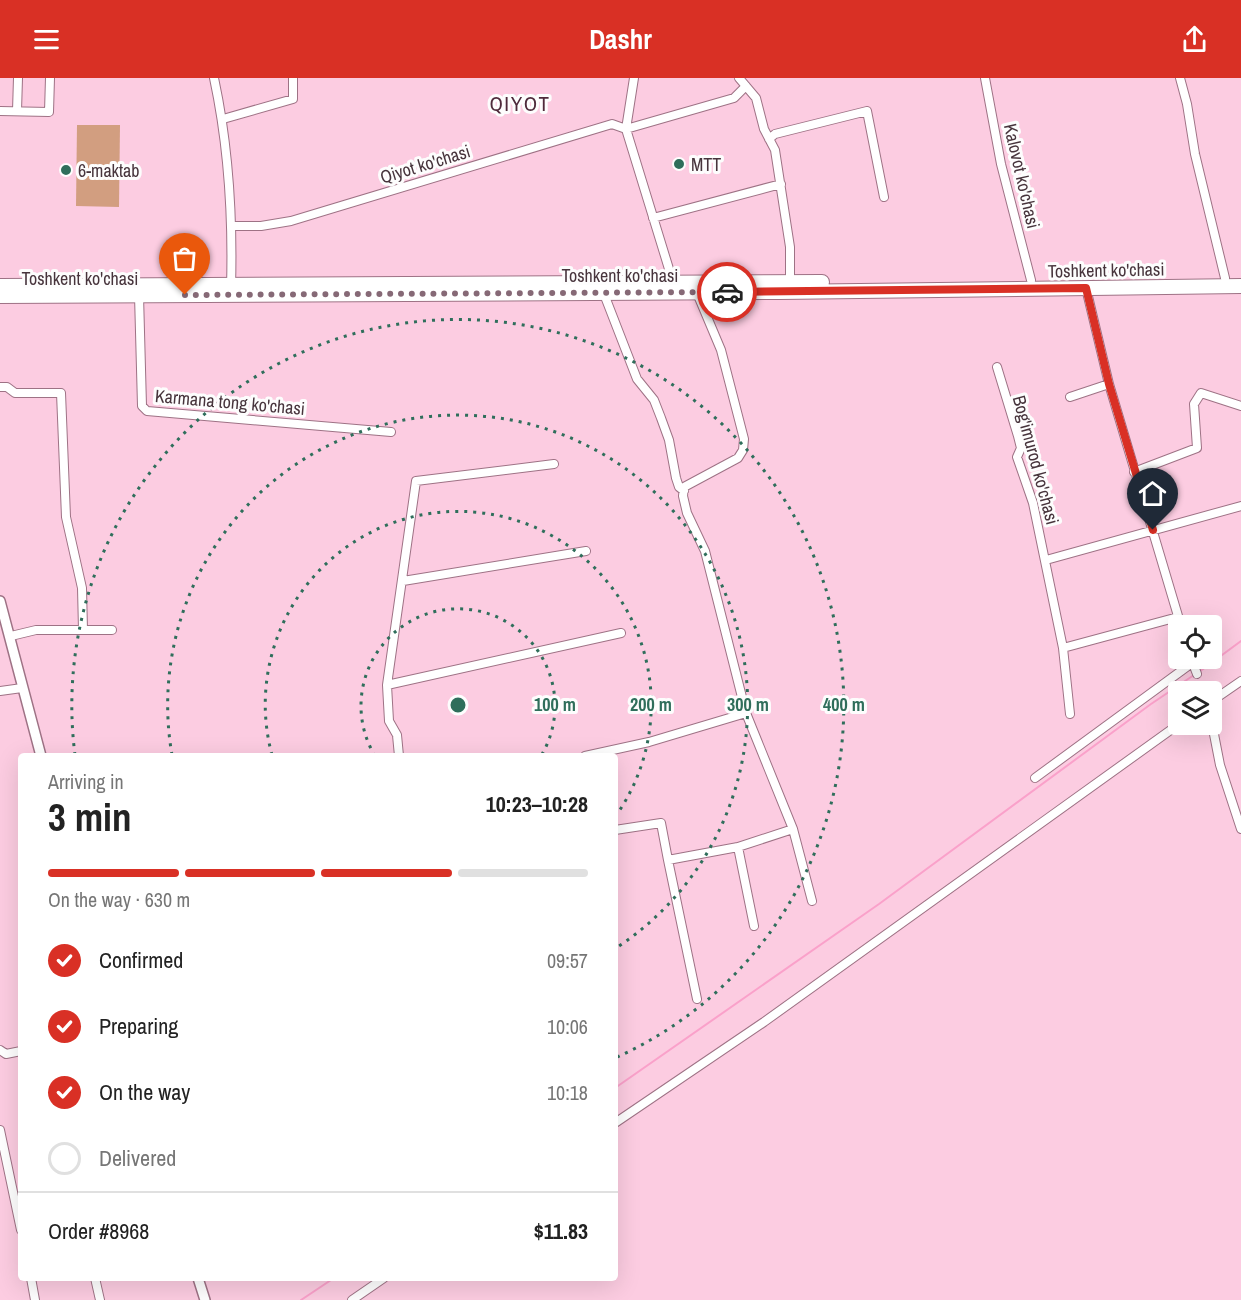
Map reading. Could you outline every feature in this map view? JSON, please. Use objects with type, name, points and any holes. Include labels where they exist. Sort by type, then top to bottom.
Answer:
[{"type":"highway","name":"Toshkent ko'chasi","points":[[0,296],[139,295],[231,290],[673,282],[1241,278]]},
{"type":"highway","name":"Toshkent ko'chasi","points":[[0,286],[604,294],[1241,286]]},
{"type":"street","points":[[17,111],[18,78]]},
{"type":"street","points":[[0,111],[49,112],[50,78]]},
{"type":"street","points":[[214,78],[223,119],[232,226],[231,290]]},
{"type":"street","points":[[223,119],[293,99],[293,78]]},
{"type":"street","points":[[634,78],[626,129],[673,282]]},
{"type":"street","points":[[739,78],[756,98],[769,139],[775,150],[790,247],[790,282]]},
{"type":"street","name":"Kalovot ko'chasi","points":[[985,78],[1001,164],[1031,280]]},
{"type":"street","points":[[1180,78],[1187,104],[1195,154],[1225,278]]},
{"type":"street","name":"Qiyot ko'chasi","points":[[232,226],[261,226],[291,221],[612,124],[626,129],[734,98],[746,86]]},
{"type":"street","points":[[769,139],[775,134],[867,111],[884,197]]},
{"type":"street","points":[[653,218],[781,184]]},
{"type":"street","points":[[1086,288],[1109,384],[1177,615]]},
{"type":"street","points":[[697,292],[722,350],[744,439],[743,450],[738,458],[684,487],[687,513],[705,551],[746,713],[793,829],[812,901]]},
{"type":"street","points":[[604,294],[637,379],[654,400],[658,409],[669,440],[676,478],[679,487],[684,491]]},
{"type":"street","name":"Karmana tong ko'chasi","points":[[139,295],[142,406],[147,411],[391,432]]},
{"type":"street","name":"Bog'imurod ko'chasi","points":[[997,367],[1018,436],[1021,448],[1017,457],[1033,503],[1046,560],[1063,648],[1070,714]]},
{"type":"street","points":[[1070,397],[1109,384]]},
{"type":"street","points":[[0,387],[7,387],[15,393],[61,393],[66,517],[82,588],[83,630]]},
{"type":"street","points":[[1134,472],[1197,448],[1194,404],[1201,393],[1241,406]]},
{"type":"street","points":[[399,753],[398,735],[393,732],[389,721],[387,685],[416,481],[554,465]]},
{"type":"street","points":[[1046,560],[1241,506]]},
{"type":"street","points":[[403,581],[586,551]]},
{"type":"street","points":[[0,601],[40,753]]},
{"type":"street","points":[[1063,648],[1168,624]]},
{"type":"street","points":[[11,636],[36,630],[112,630]]},
{"type":"street","points":[[387,685],[621,633]]},
{"type":"street","points":[[1035,778],[1181,669]]},
{"type":"street","points":[[1195,669],[1197,674]]},
{"type":"street","points":[[1222,694],[1241,681]]},
{"type":"street","points":[[0,691],[22,688]]},
{"type":"street","points":[[599,753],[649,742],[746,713]]},
{"type":"street","points":[[618,1121],[764,1022],[1168,732]]},
{"type":"street","points":[[1214,735],[1220,765],[1241,829]]},
{"type":"street","points":[[618,830],[661,823],[698,999]]},
{"type":"street","points":[[668,860],[738,847],[793,829]]},
{"type":"street","points":[[738,847],[754,926]]},
{"type":"street","points":[[0,1050],[6,1053],[18,1051]]},
{"type":"street","points":[[0,1130],[18,1216]]},
{"type":"street","points":[[10,1177],[18,1176]]},
{"type":"street","points":[[32,1281],[36,1300]]},
{"type":"street","points":[[96,1281],[100,1300]]},
{"type":"street","points":[[199,1281],[205,1300]]},
{"type":"street","points":[[352,1300],[380,1281]]},
{"type":"shaded area","points":[[77,125],[120,125],[119,207],[76,206]]},
{"type":"waterway","points":[[1199,672],[1241,641]]},
{"type":"waterway","points":[[618,1086],[879,904],[1151,704],[1194,675]]},
{"type":"waterway","points":[[301,1300],[330,1281]]},
{"type":"way so far","points":[[185,295],[727,292]]},
{"type":"place","name":"MTT","points":[[679,164]]},
{"type":"place","name":"6-maktab","points":[[66,170]]},
{"type":"district","name":"QIYOT","points":[[520,103]]},
{"type":"route","points":[[727,292],[1086,288],[1109,384],[1153,530]]}]
